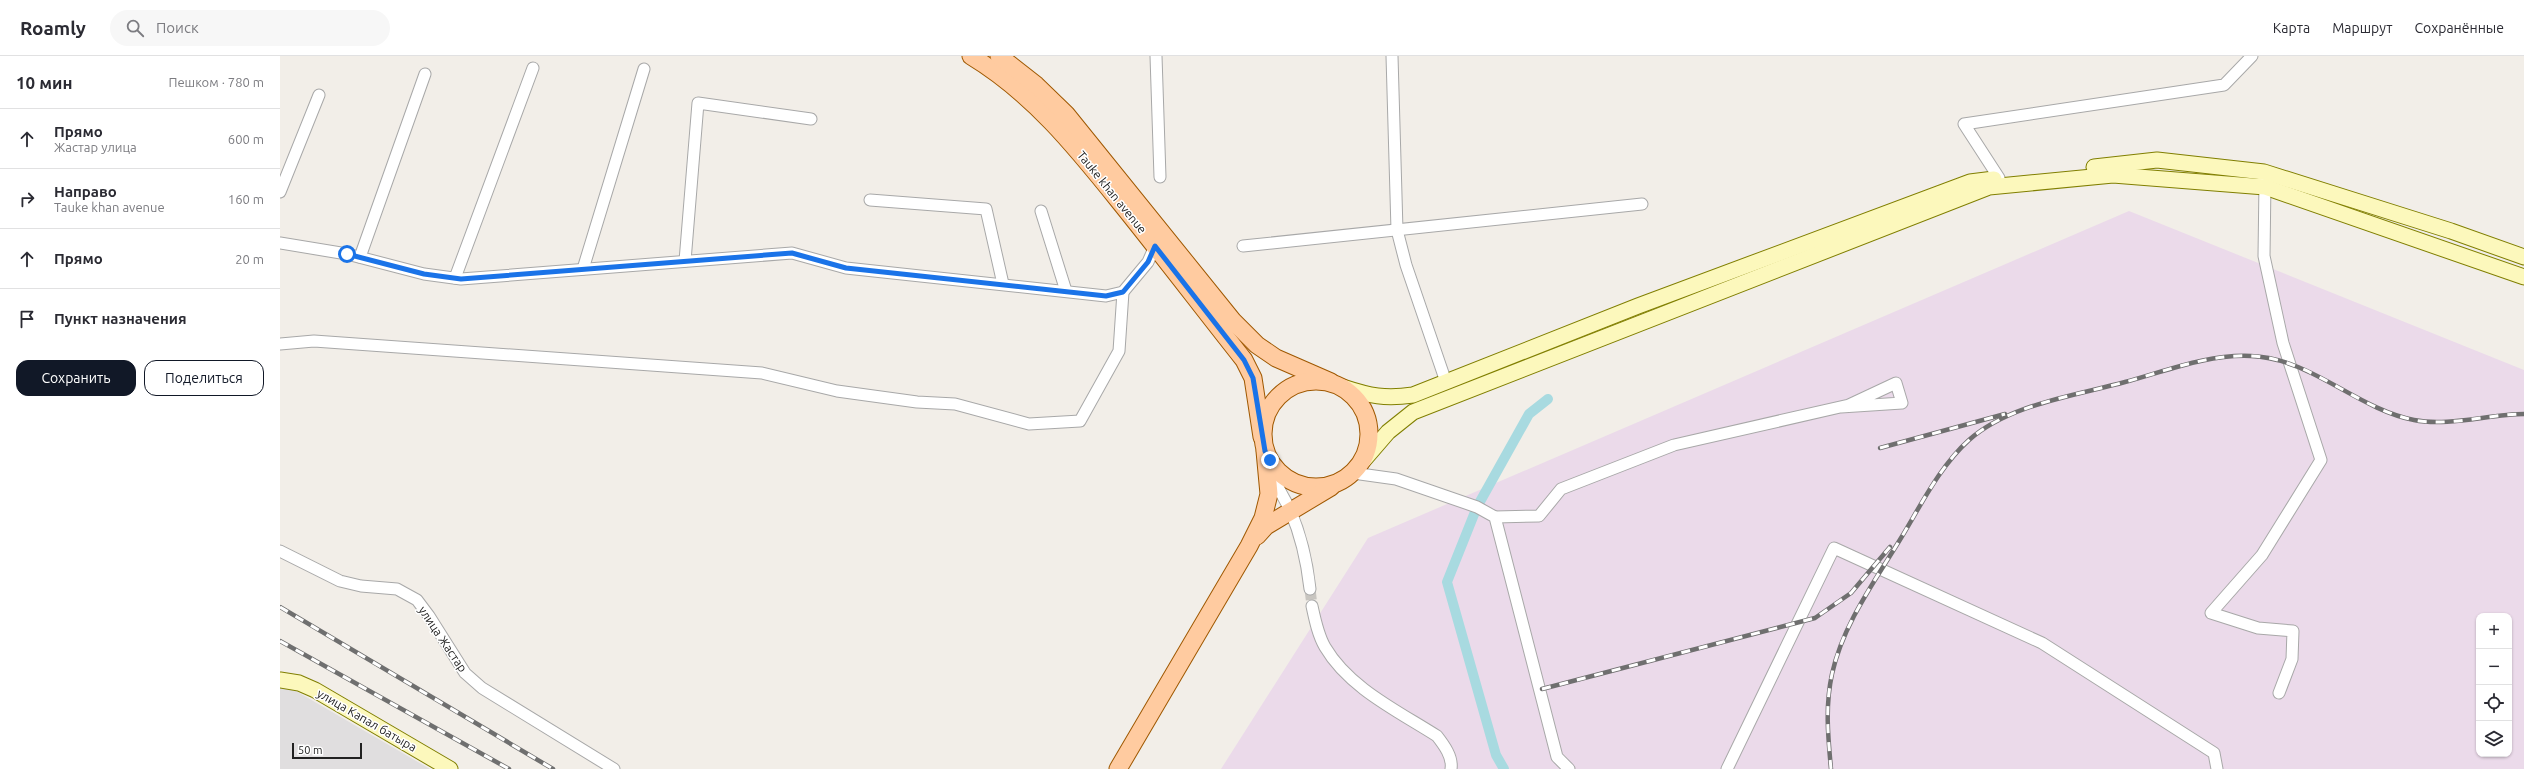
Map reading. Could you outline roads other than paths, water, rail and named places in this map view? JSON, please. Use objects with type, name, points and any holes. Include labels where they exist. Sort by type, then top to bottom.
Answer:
[{"type":"main road","name":"Tauke khan avenue","points":[[971,56],[990,68],[1027,96],[1065,134],[1155,246],[1227,326],[1276,358],[1337,384]]},
{"type":"main road","name":"Tauke khan avenue","points":[[999,56],[1036,85],[1066,114],[1227,326],[1253,378],[1266,449]]},
{"type":"main road","points":[[1118,769],[1249,546],[1263,518],[1269,494],[1265,416],[1275,399],[1291,386],[1311,380],[1337,384],[1371,397],[1393,398],[1413,395],[1638,306],[1970,182],[2157,160],[2265,180],[2451,231],[2524,256]]},
{"type":"main road","points":[[1249,546],[1266,526],[1291,512],[1352,472],[1388,432],[1414,412],[1988,187],[2113,175],[2265,180],[2524,277]]},
{"type":"main road","points":[[1266,449],[1273,467],[1287,479],[1304,486],[1322,487],[1352,472],[1370,441],[1368,420],[1359,401],[1337,384]]},
{"type":"main road","name":"улица Капал батыра","points":[[280,680],[299,683],[315,690],[450,769]]},
{"type":"street","points":[[1156,56],[1160,178]]},
{"type":"street","points":[[1392,56],[1397,230],[1406,265],[1446,382]]},
{"type":"street","points":[[1999,178],[1964,124],[2224,85],[2252,56]]},
{"type":"street","points":[[454,278],[533,68]]},
{"type":"street","points":[[582,269],[644,69]]},
{"type":"street","points":[[360,257],[425,74]]},
{"type":"street","points":[[280,192],[319,96]]},
{"type":"street","points":[[685,261],[698,103],[811,119]]},
{"type":"street","points":[[2265,180],[2264,256],[2283,343],[2321,460],[2262,555],[2211,613],[2258,628],[2293,631],[2292,660],[2279,693]]},
{"type":"street","points":[[870,200],[986,209],[1003,284]]},
{"type":"street","points":[[1243,246],[1642,204]]},
{"type":"street","points":[[1041,211],[1066,291]]},
{"type":"street","points":[[280,243],[360,257],[424,274],[454,278],[792,253],[846,268],[1106,296],[1123,292]]},
{"type":"street","points":[[280,344],[314,341],[762,374],[837,391],[917,402],[955,404],[1029,424],[1080,421],[1119,351],[1123,292],[1148,262],[1155,246]]},
{"type":"street","points":[[1352,472],[1396,478],[1477,507],[1494,517],[1539,516],[1561,489],[1674,446],[1842,407],[1902,403],[1896,383],[1842,407]]},
{"type":"street","points":[[1266,449],[1274,479],[1291,512],[1307,562],[1310,589]]},
{"type":"street","points":[[1494,517],[1557,757],[1569,769]]},
{"type":"street","points":[[1727,769],[1834,548],[2042,643],[2214,753],[2217,769]]},
{"type":"street","name":"улица Жастар","points":[[280,552],[340,581],[361,586],[397,589],[417,600],[429,616],[464,673],[482,688],[614,769]]},
{"type":"street","points":[[1312,606],[1324,646],[1335,662],[1356,683],[1437,736],[1445,747],[1452,764],[1451,769]]},
{"type":"waterway","points":[[1504,769],[1496,755],[1447,582],[1477,507],[1529,414],[1548,399]]},
{"type":"tunnel","points":[[1310,589],[1312,606]]},
{"type":"railway","points":[[1831,769],[1828,698],[1837,656],[1852,620],[1924,499],[1949,462],[1969,440],[1985,428],[2004,418],[2023,410],[2064,397],[2203,360],[2235,356],[2251,356],[2273,359],[2294,365],[2314,374],[2373,406],[2414,420],[2441,422],[2524,414]]},
{"type":"railway","points":[[1880,448],[2005,414]]},
{"type":"railway","points":[[1542,689],[1815,618],[1851,593],[1890,547]]},
{"type":"railway","points":[[280,607],[553,769]]},
{"type":"railway","points":[[280,641],[509,769]]}]
